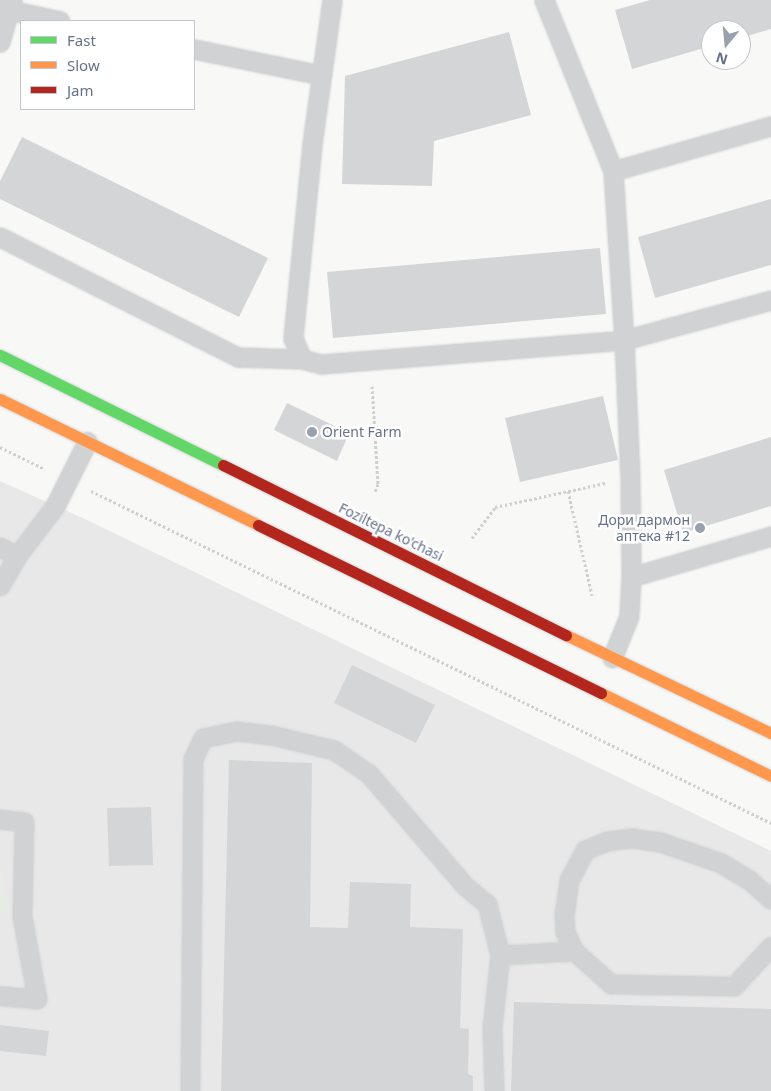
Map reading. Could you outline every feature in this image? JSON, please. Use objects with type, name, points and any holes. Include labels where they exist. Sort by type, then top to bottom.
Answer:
[{"type":"main road","name":"Foziltepa ko'chasi","points":[[0,355],[612,658],[771,733]]},
{"type":"main road","points":[[0,399],[771,776]]},
{"type":"lane","points":[[302,358],[293,338],[312,144],[332,0]]},
{"type":"lane","points":[[544,0],[612,171],[624,340],[630,478],[631,576],[629,616],[612,658]]},
{"type":"lane","points":[[0,42],[7,6],[56,20]]},
{"type":"lane","points":[[195,49],[321,75]]},
{"type":"lane","points":[[612,171],[771,126]]},
{"type":"lane","points":[[0,237],[238,357],[302,358],[321,364],[624,340],[771,300]]},
{"type":"lane","points":[[0,586],[17,556],[55,506],[87,442]]},
{"type":"lane","points":[[631,576],[771,536]]},
{"type":"lane","points":[[0,546],[17,556]]},
{"type":"lane","points":[[190,1091],[193,759],[203,738],[237,731],[271,735],[334,750],[369,774],[464,885],[487,904],[500,955],[492,1027],[494,1091]]},
{"type":"lane","points":[[0,819],[24,822],[22,916],[37,999],[0,996]]},
{"type":"lane","points":[[771,899],[749,880],[721,863],[660,842],[632,838],[607,840],[585,850],[569,880],[564,914],[565,932],[574,950],[611,984],[734,986],[771,946]]},
{"type":"lane","points":[[500,955],[574,950]]},
{"type":"path","points":[[370,360],[378,484],[375,492]]},
{"type":"path","points":[[0,447],[771,823]]},
{"type":"path","points":[[472,538],[495,507],[630,478]]},
{"type":"path","points":[[568,491],[592,595]]},
{"type":"shaded area","points":[[0,481],[87,520],[771,851],[771,1091],[0,1091]]},
{"type":"shaded area","points":[[0,869],[9,912],[0,911]]},
{"type":"building","points":[[650,0],[771,0],[771,29],[751,35],[751,20],[701,20],[701,49],[632,69],[615,10]]},
{"type":"building","points":[[509,32],[531,115],[434,141],[432,186],[342,184],[345,76]]},
{"type":"building","points":[[22,137],[268,258],[239,317],[0,199],[0,181]]},
{"type":"building","points":[[771,199],[771,265],[655,298],[638,237]]},
{"type":"building","points":[[600,248],[606,314],[333,338],[327,272]]},
{"type":"building","points":[[603,396],[618,460],[520,482],[505,418]]},
{"type":"building","name":"Orient Farm","points":[[287,403],[349,433],[337,461],[274,430]]},
{"type":"building","points":[[771,437],[771,506],[683,533],[664,470]]},
{"type":"building","points":[[352,665],[435,705],[416,743],[334,703]]},
{"type":"building","points":[[229,760],[312,763],[310,927],[348,928],[350,882],[411,884],[410,927],[463,929],[460,1028],[469,1029],[468,1074],[473,1076],[473,1091],[221,1091]]},
{"type":"building","points":[[151,807],[153,865],[109,866],[107,808]]},
{"type":"building","points":[[514,1002],[771,1009],[771,1091],[511,1091]]},
{"type":"building","points":[[0,1025],[49,1031],[46,1056],[0,1051]]},
{"type":"traffic: fast","points":[[0,355],[223,465]]},
{"type":"traffic: slow","points":[[0,399],[258,525]]},
{"type":"traffic: slow","points":[[566,635],[771,733]]},
{"type":"traffic: slow","points":[[601,693],[771,776]]},
{"type":"traffic: jam","points":[[223,465],[566,635]]},
{"type":"traffic: jam","points":[[258,525],[601,693]]},
{"type":"place","name":"Orient Farm","points":[[312,432]]},
{"type":"place","name":"Дори дармон аптека #12","points":[[700,528]]}]
